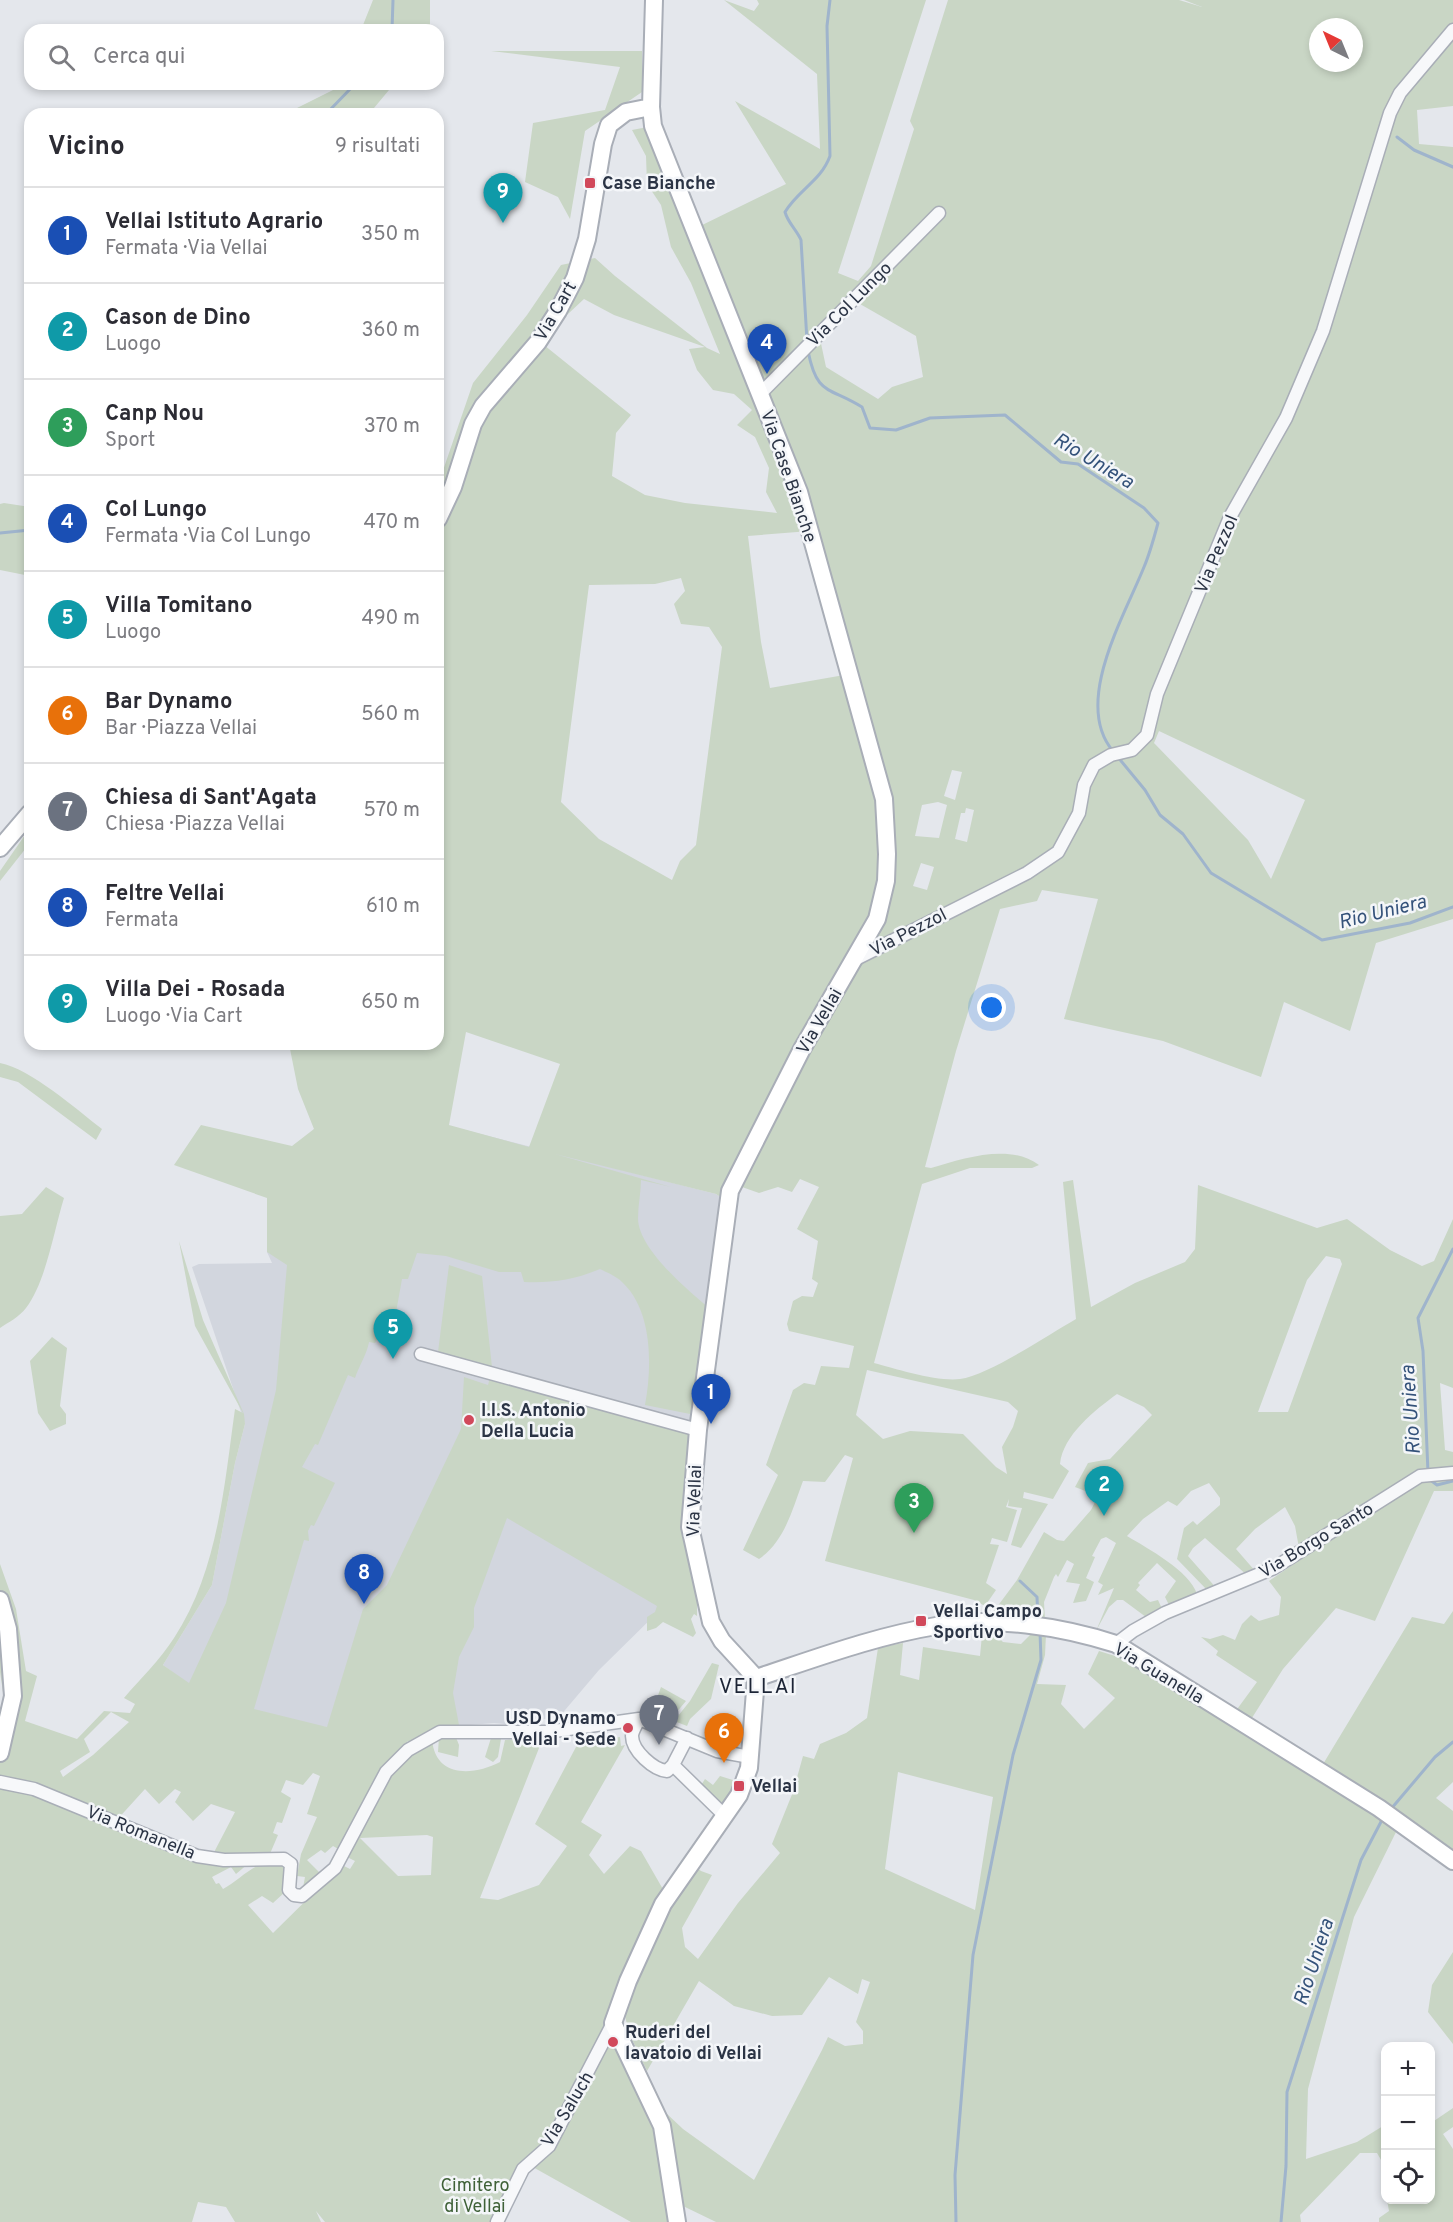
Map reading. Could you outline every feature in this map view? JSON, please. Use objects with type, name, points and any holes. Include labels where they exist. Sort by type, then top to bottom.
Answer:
[{"type":"street","name":"Via Case Bianche","points":[[654,0],[651,106],[653,126],[799,492],[884,799],[886,881],[877,919],[856,959]]},
{"type":"street","name":"Via Pezzol","points":[[856,959],[1027,873],[1058,852],[1079,813],[1084,784],[1094,765],[1117,753],[1132,750],[1147,735],[1157,694],[1230,517],[1286,418],[1323,331],[1390,112],[1400,93],[1453,30]]},
{"type":"street","name":"Via Cart","points":[[444,506],[453,487],[473,424],[483,406],[538,342],[558,312],[575,278],[587,239],[603,144],[609,125],[626,112],[651,106]]},
{"type":"street","name":"Via Col Lungo","points":[[760,394],[939,213]]},
{"type":"street","points":[[0,846],[24,820]]},
{"type":"street","name":"Via Vellai","points":[[756,1678],[722,1641],[707,1611],[690,1527],[698,1430],[730,1191],[802,1049],[856,959]]},
{"type":"street","points":[[421,1354],[698,1430]]},
{"type":"street","name":"Via Borgo Santo","points":[[1116,1644],[1133,1630],[1165,1613],[1274,1568],[1429,1475],[1453,1473]]},
{"type":"street","points":[[0,1600],[8,1629],[13,1696],[0,1753]]},
{"type":"street","name":"Via Guanella","points":[[756,1678],[862,1645],[935,1626],[983,1622],[1094,1637],[1116,1644],[1384,1813],[1453,1861]]},
{"type":"street","points":[[677,2222],[662,2126],[614,2023],[628,1981],[663,1904],[739,1795],[749,1768],[756,1678]]},
{"type":"street","points":[[687,1738],[673,1765],[667,1771],[660,1770],[638,1752],[632,1735],[639,1719],[687,1738],[717,1751],[750,1757]]},
{"type":"street","name":"Via Romanella","points":[[0,1782],[34,1789],[197,1856],[224,1860],[284,1859],[291,1864],[289,1890],[294,1895],[302,1896],[335,1868],[386,1772],[408,1750],[440,1732],[548,1732],[639,1719]]},
{"type":"street","points":[[673,1765],[725,1816]]},
{"type":"street","name":"Via Saluch","points":[[497,2222],[523,2169],[549,2146],[614,2023]]},
{"type":"shaded area","name":"I.I.S. Antonio Della Lucia","points":[[320,1093],[716,1194],[725,1200],[662,1608],[599,1670],[560,1716],[514,1725],[494,1723],[446,1727],[412,1742],[291,1721],[236,1706],[194,1688],[163,1665],[212,1585],[235,1463],[245,1424],[192,1267],[199,1264],[272,1263],[267,1252],[267,1198],[318,1123]]},
{"type":"green space","points":[[373,0],[430,0],[430,24],[363,24]]},
{"type":"green space","name":"Cimitero di Vellai","points":[[724,0],[754,11],[759,4],[757,0],[926,0],[838,273],[858,281],[871,266],[914,129],[910,121],[948,0],[1179,0],[1202,7],[1184,0],[1453,0],[1453,106],[1417,110],[1419,144],[1453,147],[1453,919],[1376,943],[1350,1031],[1284,1002],[1261,1077],[1163,1041],[1064,1019],[1098,899],[1042,890],[1037,901],[1000,909],[956,1051],[925,1167],[931,1168],[986,1154],[1015,1155],[1027,1158],[1039,1165],[1032,1168],[970,1168],[922,1184],[874,1363],[929,1377],[960,1379],[1002,1362],[1076,1319],[1063,1182],[1073,1180],[1091,1307],[1135,1283],[1185,1262],[1195,1249],[1198,1185],[1317,1228],[1347,1219],[1390,1250],[1422,1266],[1434,1261],[1453,1219],[1453,1388],[1440,1383],[1445,1450],[1453,1452],[1453,1491],[1434,1491],[1375,1621],[1336,1608],[1283,1669],[1250,1721],[1235,1712],[1257,1682],[1216,1655],[1218,1651],[1201,1637],[1210,1639],[1223,1635],[1235,1640],[1242,1624],[1251,1615],[1259,1621],[1279,1615],[1281,1597],[1269,1581],[1301,1559],[1295,1526],[1285,1507],[1255,1529],[1236,1549],[1256,1572],[1248,1576],[1205,1538],[1193,1548],[1188,1556],[1218,1590],[1208,1591],[1177,1559],[1184,1528],[1193,1521],[1197,1525],[1220,1505],[1220,1498],[1209,1483],[1191,1491],[1177,1506],[1168,1501],[1143,1519],[1127,1536],[1177,1569],[1193,1585],[1197,1594],[1171,1609],[1165,1597],[1176,1581],[1157,1563],[1138,1583],[1140,1585],[1136,1590],[1150,1602],[1158,1600],[1164,1613],[1150,1620],[1123,1600],[1117,1600],[1109,1607],[1096,1631],[1114,1588],[1098,1595],[1103,1585],[1098,1582],[1116,1543],[1106,1537],[1101,1539],[1092,1556],[1095,1557],[1086,1578],[1094,1582],[1086,1601],[1073,1603],[1080,1584],[1066,1582],[1074,1564],[1067,1560],[1058,1577],[1056,1574],[1054,1577],[1044,1602],[1045,1620],[1039,1622],[1038,1611],[1038,1621],[994,1615],[994,1611],[1017,1580],[1044,1532],[1057,1540],[1064,1541],[1091,1510],[1098,1496],[1075,1487],[1088,1463],[1110,1459],[1152,1415],[1144,1407],[1117,1394],[1081,1424],[1067,1443],[1060,1464],[1069,1471],[1053,1499],[1024,1492],[1023,1498],[1048,1504],[1021,1548],[1011,1545],[1022,1508],[1008,1506],[1009,1499],[1006,1507],[1017,1510],[1007,1542],[992,1538],[990,1544],[999,1545],[986,1583],[996,1590],[985,1606],[974,1600],[825,1561],[853,1458],[845,1455],[825,1482],[803,1481],[787,1524],[768,1552],[759,1559],[743,1550],[778,1475],[766,1465],[793,1390],[804,1383],[815,1385],[821,1366],[849,1368],[854,1346],[789,1331],[787,1324],[793,1301],[802,1296],[813,1297],[818,1283],[812,1279],[818,1241],[797,1229],[819,1187],[800,1179],[792,1192],[778,1187],[759,1193],[742,1187],[744,1168],[877,919],[725,1200],[716,1194],[555,1154],[671,1187],[641,1180],[638,1218],[640,1230],[655,1255],[710,1309],[695,1415],[645,1405],[649,1358],[645,1325],[634,1296],[613,1275],[600,1269],[563,1280],[524,1282],[521,1272],[499,1272],[446,1256],[417,1253],[408,1279],[402,1279],[395,1318],[388,1318],[388,1323],[397,1324],[394,1331],[388,1331],[387,1342],[378,1338],[375,1343],[369,1342],[355,1378],[348,1375],[318,1445],[315,1444],[302,1467],[335,1483],[314,1526],[311,1525],[308,1531],[309,1541],[304,1540],[254,1709],[327,1727],[363,1609],[387,1585],[461,1429],[464,1377],[488,1385],[490,1378],[692,1432],[696,1573],[692,1577],[697,1592],[697,1616],[694,1614],[691,1619],[696,1633],[693,1637],[663,1622],[647,1631],[647,1617],[655,1612],[657,1606],[507,1518],[474,1608],[474,1627],[459,1657],[453,1693],[459,1725],[446,1727],[412,1742],[407,1741],[409,1744],[377,1774],[340,1850],[333,1846],[325,1853],[321,1850],[307,1860],[322,1875],[302,1893],[305,1877],[297,1876],[301,1854],[317,1817],[307,1814],[320,1776],[313,1773],[303,1785],[286,1780],[281,1792],[291,1798],[282,1823],[277,1822],[273,1833],[278,1835],[269,1856],[211,1858],[235,1812],[211,1804],[193,1821],[175,1802],[181,1792],[175,1789],[159,1804],[145,1789],[115,1822],[83,1810],[90,1820],[216,1866],[249,1863],[236,1874],[231,1867],[212,1877],[223,1889],[262,1864],[280,1862],[289,1866],[285,1892],[273,1903],[262,1896],[248,1905],[273,1933],[342,1865],[350,1869],[355,1861],[347,1857],[388,1772],[432,1739],[440,1761],[448,1767],[467,1771],[489,1767],[500,1762],[505,1740],[541,1736],[543,1738],[480,1898],[498,1900],[539,1885],[567,1846],[535,1824],[584,1732],[591,1728],[593,1740],[620,1737],[621,1746],[625,1745],[581,1822],[602,1835],[589,1855],[604,1874],[630,1846],[641,1851],[664,1891],[633,1951],[600,2042],[545,2147],[536,2149],[550,2152],[604,2055],[604,2043],[617,2042],[658,2129],[671,2222],[631,2222],[531,2166],[502,2222],[325,2222],[316,2211],[321,2222],[235,2222],[226,2207],[198,2202],[192,2222],[0,2222],[0,1707],[5,1706],[0,1672],[0,1564],[16,1609],[26,1671],[37,1676],[25,1721],[77,1739],[104,1711],[130,1713],[135,1704],[124,1698],[174,1638],[201,1585],[217,1528],[235,1409],[243,1413],[195,1326],[179,1241],[203,1320],[244,1414],[245,1424],[235,1463],[212,1585],[163,1665],[189,1683],[226,1603],[276,1390],[287,1265],[267,1252],[267,1198],[174,1165],[201,1125],[292,1146],[314,1129],[298,1089],[290,1050],[444,1050],[444,468],[473,383],[527,315],[561,265],[595,258],[707,348],[720,354],[691,283],[671,247],[661,205],[647,184],[646,156],[632,130],[653,126],[694,229],[786,184],[735,101],[820,149],[817,74]],"holes":[[[584,299],[614,315],[705,347],[689,349],[697,370],[713,390],[734,394],[752,410],[737,425],[755,437],[769,468],[766,492],[777,513],[685,503],[645,495],[612,476],[616,433],[631,415],[539,341]],[[853,300],[916,336],[923,377],[892,387],[878,399],[826,367],[819,334]],[[810,531],[850,674],[770,688],[761,642],[748,536]],[[681,578],[685,591],[674,604],[681,624],[709,627],[722,647],[696,845],[680,861],[672,880],[599,839],[561,802],[589,585],[655,584]],[[1159,731],[1305,800],[1271,879],[1248,840],[1154,743]],[[952,770],[962,772],[955,800],[944,796]],[[938,802],[947,805],[939,838],[915,836],[922,805]],[[966,808],[974,810],[967,842],[955,839],[961,813],[965,813]],[[921,863],[934,867],[927,890],[913,886]],[[466,1032],[560,1064],[529,1147],[449,1125]],[[1326,1256],[1340,1259],[1342,1264],[1288,1412],[1258,1412],[1307,1280]],[[867,1370],[1008,1402],[1018,1411],[1013,1427],[1002,1447],[1007,1474],[996,1467],[963,1434],[910,1431],[883,1439],[856,1415]],[[111,1712],[129,1722],[93,1755],[63,1777],[60,1771],[90,1752],[84,1739]],[[427,1835],[433,1837],[431,1875],[398,1876],[360,1838]]]},
{"type":"green space","points":[[491,51],[642,51],[642,92],[585,131],[570,219],[558,197],[525,182],[533,123],[605,110],[620,67]]},
{"type":"green space","points":[[333,90],[389,90],[374,108],[297,108]]},
{"type":"green space","points":[[0,504],[24,506],[24,575],[0,570]]},
{"type":"green space","points":[[24,836],[24,851],[0,881],[0,871]]},
{"type":"green space","points":[[0,1063],[39,1081],[102,1129],[96,1140],[18,1082],[0,1077]]},
{"type":"green space","points":[[46,1187],[64,1198],[49,1255],[39,1284],[26,1308],[0,1328],[0,1216],[22,1214]]},
{"type":"green space","points":[[449,1265],[482,1276],[492,1367],[438,1352]]},
{"type":"green space","points":[[52,1337],[67,1348],[60,1406],[66,1414],[66,1424],[50,1431],[38,1413],[30,1361]]},
{"type":"green space","points":[[1453,1611],[1453,1782],[1436,1798],[1453,1811],[1453,1857],[1399,1826],[1354,1917],[1308,2089],[1306,2159],[1357,2142],[1381,2127],[1381,2160],[1377,2153],[1360,2153],[1300,2215],[1301,2222],[716,2222],[683,2206],[666,2113],[683,2129],[754,2180],[828,2037],[845,2046],[863,2044],[863,2031],[856,2022],[870,1982],[862,1979],[858,1994],[829,1977],[802,2015],[772,2016],[734,2006],[699,1981],[647,2071],[630,2035],[623,2009],[656,1926],[695,1866],[712,1875],[682,1928],[685,1947],[698,1959],[738,1903],[780,1853],[772,1844],[793,1792],[803,1756],[814,1759],[820,1744],[846,1733],[867,1718],[878,1648],[903,1643],[900,1675],[919,1680],[923,1647],[980,1656],[982,1635],[996,1635],[1003,1642],[1021,1644],[1032,1633],[1046,1634],[1045,1655],[1037,1684],[1066,1685],[1061,1704],[1084,1729],[1115,1698],[1088,1674],[1099,1651],[1131,1661],[1184,1697],[1216,1712],[1314,1779],[1412,1617],[1444,1624]],"holes":[[[898,1772],[993,1797],[975,1910],[885,1869]]]},
{"type":"green space","points":[[712,1663],[719,1665],[711,1699],[690,1719],[687,1726],[674,1721],[690,1701]]},
{"type":"green space","points":[[661,1687],[686,1701],[670,1720],[652,1712]]},
{"type":"green space","points":[[455,1735],[459,1745],[458,1757],[438,1752],[439,1737]]},
{"type":"green space","points":[[491,1738],[501,1739],[498,1757],[493,1762],[485,1757]]},
{"type":"green space","points":[[720,1776],[736,1781],[724,1808],[700,1787],[705,1779],[713,1785]]},
{"type":"green space","points":[[1453,1952],[1453,2044],[1428,2012],[1432,1985]]},
{"type":"green space","points":[[1453,2108],[1453,2127],[1443,2134],[1453,2149],[1453,2222],[1379,2222],[1379,2218],[1389,2211],[1388,2204],[1435,2204],[1435,2120]]},
{"type":"waterway","points":[[392,24],[393,0]]},
{"type":"waterway","name":"Rio Uniera","points":[[807,341],[801,240],[785,212],[796,197],[821,172],[830,156],[827,26],[830,0]]},
{"type":"waterway","points":[[332,108],[349,90]]},
{"type":"waterway","points":[[1397,137],[1414,150],[1453,167]]},
{"type":"waterway","name":"Rio Uniera","points":[[808,351],[815,376],[820,383],[832,392],[862,407],[870,428],[896,430],[930,418],[1005,415],[1061,462],[1078,464],[1144,508],[1158,523],[1146,562],[1115,634],[1100,684],[1098,709],[1102,731],[1113,751]]},
{"type":"waterway","points":[[0,533],[24,531]]},
{"type":"waterway","name":"Rio Uniera","points":[[1117,756],[1145,790],[1160,815],[1183,834],[1211,873],[1322,940],[1410,923],[1453,907]]},
{"type":"waterway","name":"Rio Uniera","points":[[1428,1473],[1423,1351],[1418,1318],[1453,1249]]},
{"type":"waterway","name":"Rio Uniera","points":[[1429,1479],[1437,1485],[1453,1481]]},
{"type":"waterway","points":[[1020,1581],[1037,1597],[1038,1620]]},
{"type":"waterway","points":[[956,2222],[955,2175],[973,1955],[1013,1755],[1041,1660],[1040,1632]]},
{"type":"waterway","name":"Rio Uniera","points":[[1391,1809],[1435,1757],[1453,1742]]},
{"type":"waterway","name":"Rio Uniera","points":[[1281,2222],[1286,2166],[1287,2092],[1361,1860],[1383,1818]]},
{"type":"place","name":"Case Bianche","points":[[590,183]]},
{"type":"place","name":"Villa Dei - Rosada","points":[[503,223]]},
{"type":"place","name":"Col Lungo","points":[[767,374]]},
{"type":"place","name":"Villa Tomitano","points":[[393,1359]]},
{"type":"place","name":"I.I.S. Antonio Della Lucia","points":[[469,1420]]},
{"type":"place","name":"Vellai Istituto Agrario","points":[[711,1424]]},
{"type":"place","name":"Cason de Dino","points":[[1104,1516]]},
{"type":"place","name":"Canp Nou","points":[[914,1533]]},
{"type":"place","name":"Feltre Vellai","points":[[364,1604]]},
{"type":"place","name":"Vellai Campo Sportivo","points":[[921,1621]]},
{"type":"place","name":"USD Dynamo Vellai - Sede","points":[[628,1728]]},
{"type":"place","name":"Chiesa di Sant'Agata","points":[[659,1745]]},
{"type":"place","name":"Bar Dynamo","points":[[724,1763]]},
{"type":"place","name":"Vellai","points":[[739,1786]]},
{"type":"place","name":"Ruderi del lavatoio di Vellai","points":[[613,2042]]},
{"type":"district","name":"VELLAI","points":[[758,1686]]}]
